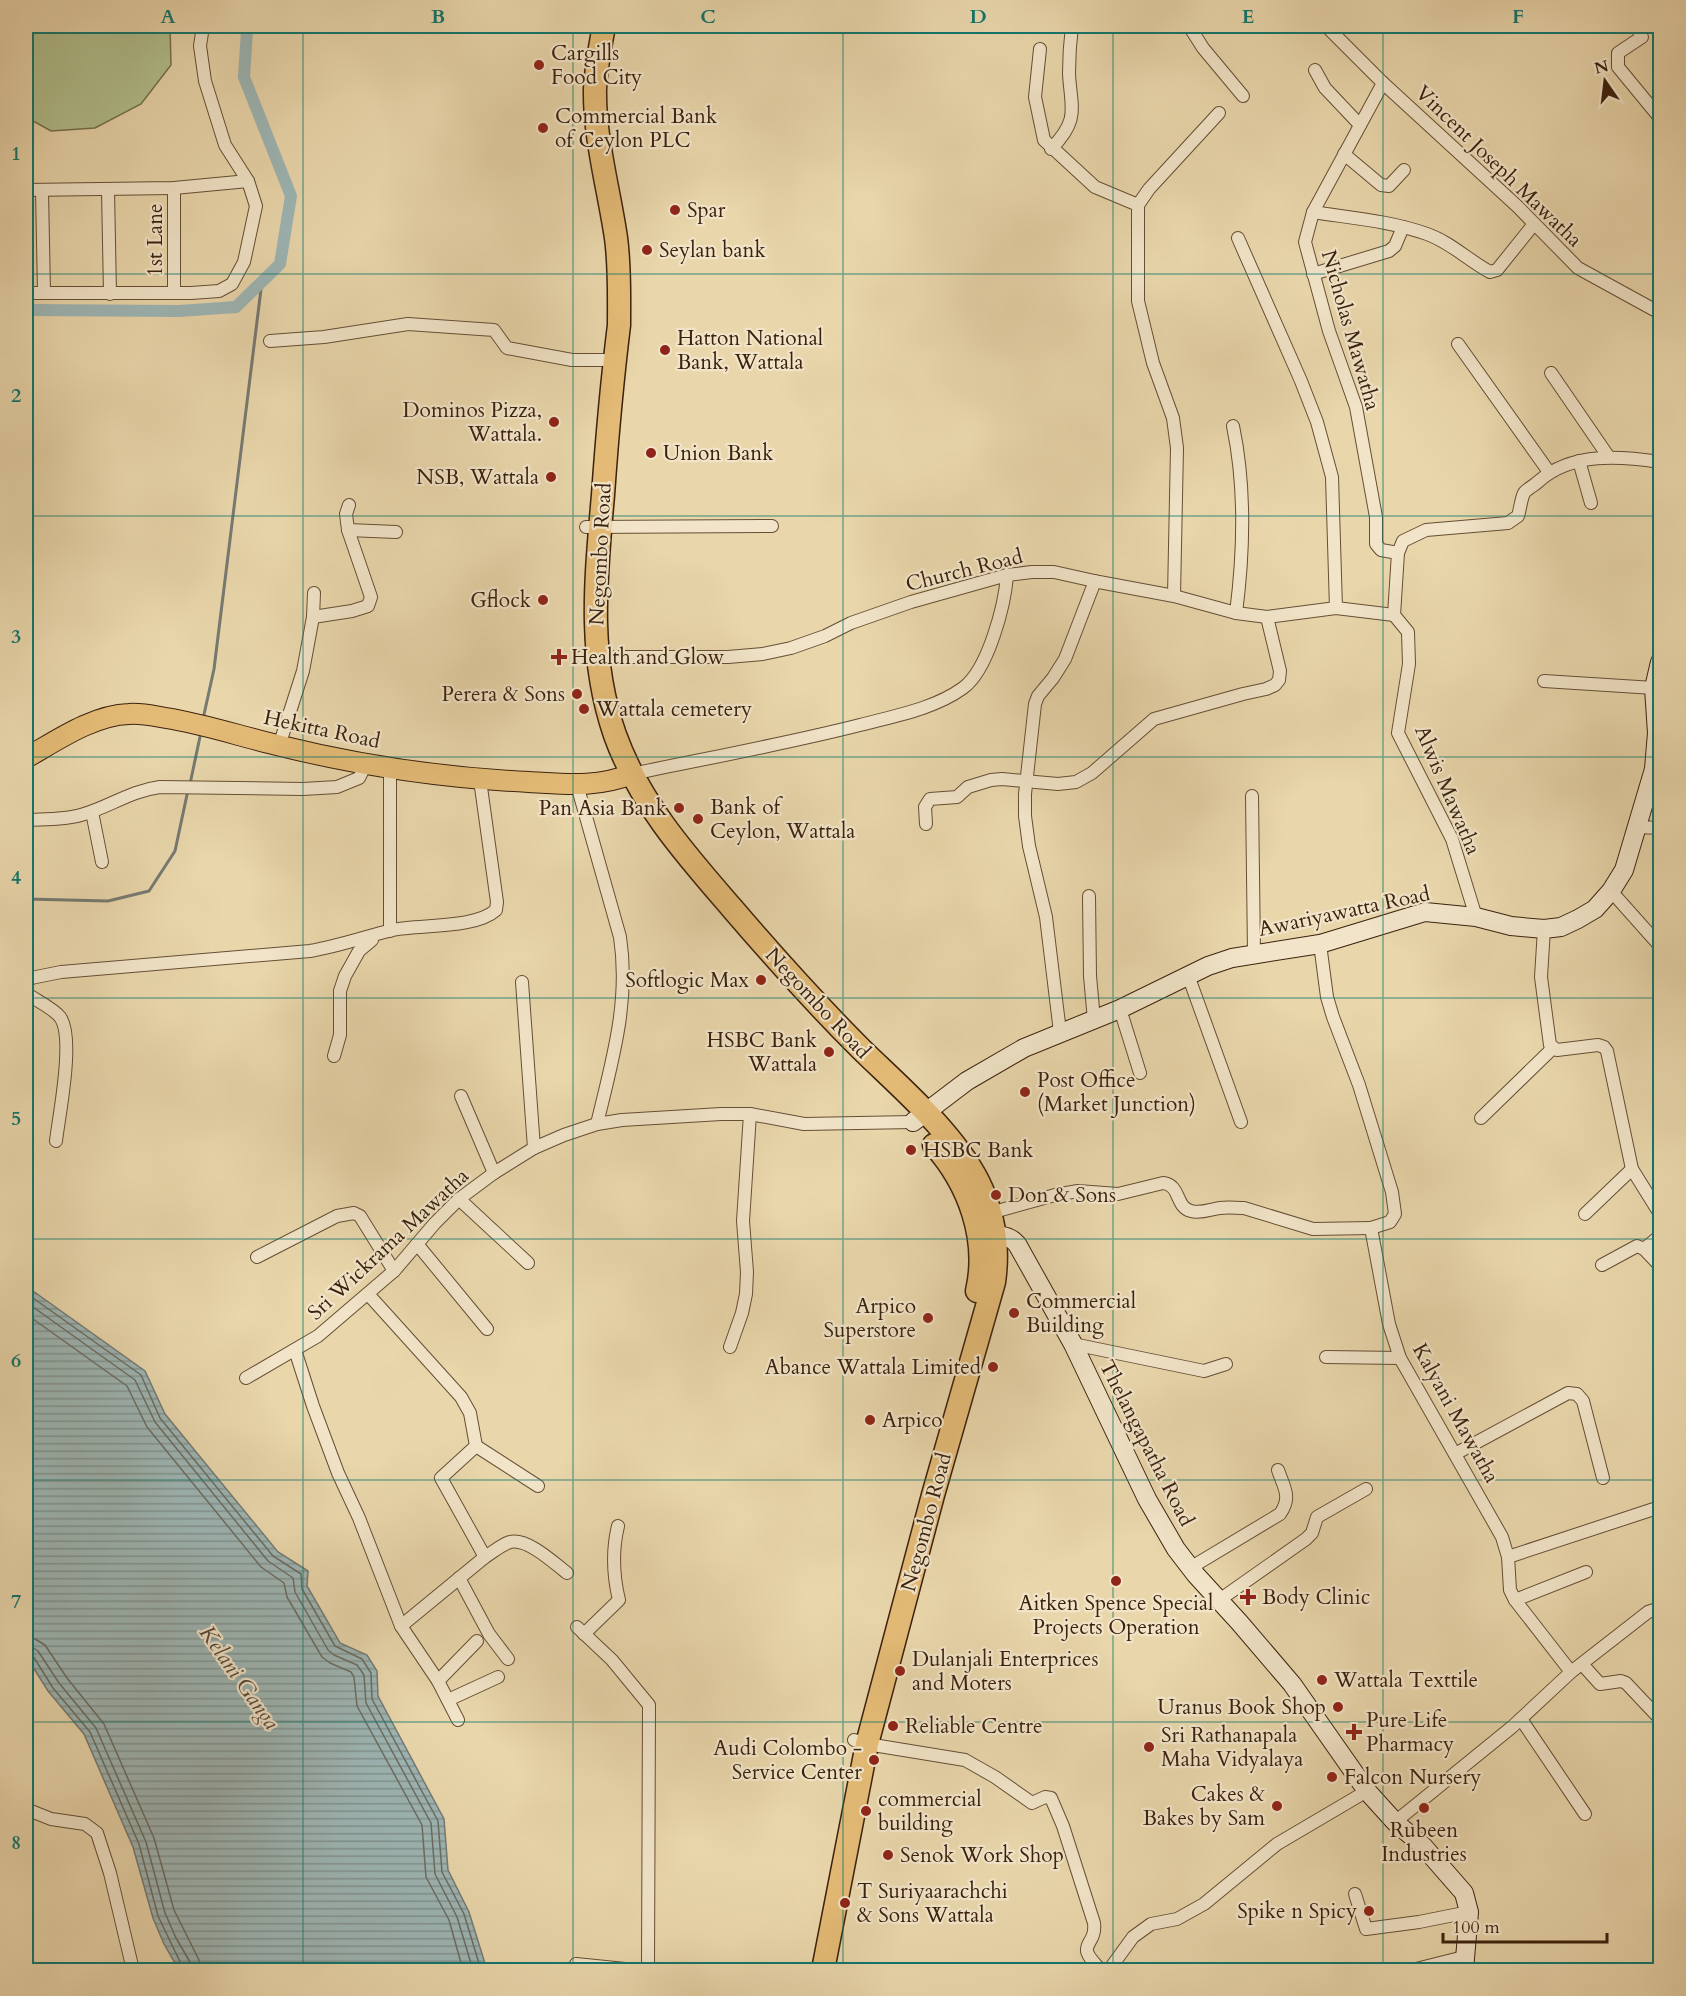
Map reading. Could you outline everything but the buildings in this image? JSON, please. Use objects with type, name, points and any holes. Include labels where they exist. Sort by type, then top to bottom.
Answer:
[{"type":"highway","name":"Negombo Road","points":[[591,26],[583,73],[584,91],[587,140],[603,232],[607,313],[593,527],[594,596],[589,658],[623,755],[626,777],[667,832],[772,955],[919,1117],[968,1163],[990,1213],[988,1236]]},
{"type":"highway","name":"Negombo Road","points":[[593,527],[619,302],[616,241],[595,92],[596,70],[604,26]]},
{"type":"highway","name":"Negombo Road","points":[[809,1971],[822,1892],[860,1742],[992,1293],[998,1259],[954,1172],[919,1117]]},
{"type":"highway","name":"Negombo Road","points":[[823,1971],[860,1742]]},
{"type":"main road","name":"Hekitta Road","points":[[26,759],[78,730],[113,716],[143,714],[197,724],[279,746],[366,764],[480,780],[592,785],[626,777]]},
{"type":"street","points":[[26,293],[190,293],[219,291],[232,284],[244,262],[255,206],[248,182],[225,145],[205,81],[200,46],[203,26]]},
{"type":"street","points":[[1050,148],[1070,122],[1072,113],[1073,98],[1069,62],[1072,26]]},
{"type":"street","points":[[1190,26],[1203,48],[1243,96]]},
{"type":"street","points":[[1636,26],[1642,37],[1618,53],[1618,67],[1660,118]]},
{"type":"street","name":"Vincent Joseph Mawatha","points":[[1329,27],[1383,83],[1578,268],[1660,313]]},
{"type":"street","points":[[1040,49],[1035,97],[1044,141],[1095,187],[1138,205]]},
{"type":"street","points":[[1315,70],[1324,88],[1360,126]]},
{"type":"street","name":"Nicholas Mawatha","points":[[1383,83],[1313,212],[1305,242],[1329,331],[1356,407],[1376,517],[1376,544],[1381,550],[1398,553]]},
{"type":"street","points":[[1174,596],[1177,448],[1173,418],[1153,363],[1138,301],[1138,205],[1149,189],[1219,113]]},
{"type":"street","points":[[1344,154],[1381,185],[1389,186],[1404,170]]},
{"type":"street","points":[[26,190],[174,188],[248,182]]},
{"type":"street","name":"1st Lane","points":[[174,188],[174,293]]},
{"type":"street","points":[[108,190],[110,294]]},
{"type":"street","points":[[42,191],[44,293]]},
{"type":"street","points":[[1313,212],[1403,227],[1428,234],[1490,272],[1497,270],[1534,224]]},
{"type":"street","points":[[1313,274],[1389,250],[1395,246],[1403,227]]},
{"type":"street","points":[[1238,238],[1317,422],[1332,477],[1336,608]]},
{"type":"street","points":[[270,341],[324,337],[408,324],[494,330],[507,348],[572,360],[604,360]]},
{"type":"street","points":[[1458,344],[1549,472]]},
{"type":"street","points":[[1551,373],[1608,456]]},
{"type":"street","points":[[1233,426],[1241,461],[1243,559],[1236,613]]},
{"type":"street","points":[[1394,615],[1398,553],[1403,541],[1426,530],[1508,523],[1518,516],[1524,494],[1549,472],[1579,461],[1608,456],[1660,462]]},
{"type":"street","points":[[1579,461],[1591,503]]},
{"type":"street","points":[[312,617],[352,611],[368,606],[371,597],[348,530],[346,514],[349,505]]},
{"type":"street","points":[[593,527],[772,526]]},
{"type":"street","points":[[348,530],[396,532]]},
{"type":"street","name":"Church Road","points":[[589,658],[745,657],[763,654],[825,636],[851,623],[911,602],[1007,575],[1032,572],[1054,572],[1174,596],[1236,613],[1267,617],[1336,608],[1394,615]]},
{"type":"street","points":[[626,777],[834,732],[890,717],[944,698],[963,688],[972,680],[981,665],[1003,604],[1007,575]]},
{"type":"street","points":[[1060,1032],[1046,917],[1029,846],[1025,816],[1026,782],[1035,704],[1038,696],[1065,659],[1095,581]]},
{"type":"street","points":[[279,746],[303,671],[314,593]]},
{"type":"street","name":"Alwis Mawatha","points":[[1394,615],[1408,632],[1409,664],[1398,733],[1452,839],[1476,917]]},
{"type":"street","points":[[926,824],[925,807],[930,799],[957,797],[968,787],[991,780],[1058,784],[1076,782],[1092,773],[1154,719],[1275,685],[1279,680],[1280,671],[1267,617]]},
{"type":"street","name":"Awariyawatta Road","points":[[919,1117],[967,1081],[1024,1048],[1120,1009],[1208,966],[1254,953],[1320,944],[1425,912],[1476,917],[1511,926],[1544,929],[1561,927],[1578,920],[1595,909],[1611,891],[1624,870],[1654,769],[1659,732],[1654,687],[1660,662]]},
{"type":"street","points":[[1544,681],[1654,687]]},
{"type":"street","points":[[26,820],[64,818],[92,812],[143,789],[337,787],[359,778],[366,764]]},
{"type":"street","points":[[390,768],[390,931]]},
{"type":"street","points":[[26,984],[31,978],[61,972],[310,951],[338,946],[390,931],[475,921],[490,915],[496,910],[497,891],[480,780]]},
{"type":"street","points":[[577,785],[620,937],[624,963],[621,1018],[597,1124]]},
{"type":"street","points":[[1252,796],[1254,953]]},
{"type":"street","points":[[92,812],[102,862]]},
{"type":"street","points":[[1637,827],[1660,828]]},
{"type":"street","points":[[1611,891],[1660,946]]},
{"type":"street","points":[[1089,897],[1090,976],[1094,1020]]},
{"type":"street","points":[[1544,929],[1541,976],[1550,1045],[1557,1050],[1598,1045],[1607,1051],[1632,1169],[1660,1214]]},
{"type":"street","points":[[334,1056],[340,1035],[340,991],[345,976],[359,951],[376,936]]},
{"type":"street","points":[[990,1213],[1078,1191],[1118,1194],[1169,1183],[1173,1186],[1182,1205],[1191,1211],[1244,1208],[1313,1229],[1354,1230],[1390,1222],[1395,1214],[1392,1192],[1359,1085],[1327,997],[1320,944]]},
{"type":"street","points":[[1188,975],[1241,1122]]},
{"type":"street","points":[[522,982],[534,1148]]},
{"type":"street","points":[[26,993],[58,1014],[62,1019],[66,1036],[64,1082],[56,1141]]},
{"type":"street","points":[[1120,1009],[1140,1073]]},
{"type":"street","points":[[1481,1118],[1553,1048]]},
{"type":"street","points":[[461,1096],[494,1173]]},
{"type":"street","name":"Sri Wickrama Mawatha","points":[[246,1378],[318,1336],[368,1294],[394,1270],[435,1222],[459,1199],[494,1173],[534,1148],[564,1135],[597,1124],[633,1119],[721,1114],[750,1114],[804,1124],[919,1117]]},
{"type":"street","points":[[730,1347],[746,1294],[747,1272],[743,1221],[750,1114]]},
{"type":"street","points":[[1585,1214],[1632,1169]]},
{"type":"street","points":[[459,1199],[528,1263]]},
{"type":"street","points":[[257,1257],[337,1216],[354,1213],[360,1216],[394,1270]]},
{"type":"street","name":"Kalyani Mawatha","points":[[1371,1228],[1389,1324],[1400,1358],[1502,1537],[1508,1557],[1510,1590],[1515,1600],[1571,1672]]},
{"type":"street","name":"Thelangapatha Road","points":[[988,1236],[1008,1237],[1017,1244],[1073,1344],[1147,1499],[1176,1549],[1218,1601],[1292,1684],[1367,1791],[1395,1822],[1422,1846],[1464,1893],[1468,1912],[1464,1964]]},
{"type":"street","points":[[1644,1249],[1660,1236]]},
{"type":"street","points":[[417,1244],[487,1329]]},
{"type":"street","points":[[1602,1265],[1637,1246],[1644,1249],[1660,1266]]},
{"type":"street","points":[[368,1294],[461,1397],[470,1413],[476,1446],[538,1486]]},
{"type":"street","points":[[1073,1344],[1204,1371],[1226,1364]]},
{"type":"street","points":[[295,1350],[334,1462],[359,1518],[401,1626],[438,1681],[458,1720]]},
{"type":"street","points":[[1326,1357],[1400,1358]]},
{"type":"street","points":[[1455,1454],[1568,1393],[1577,1394],[1583,1401],[1603,1478]]},
{"type":"street","points":[[476,1446],[441,1478],[485,1557]]},
{"type":"street","points":[[1190,1568],[1280,1514],[1287,1505],[1287,1496],[1278,1470]]},
{"type":"street","points":[[1218,1601],[1306,1539],[1312,1533],[1317,1517],[1366,1489]]},
{"type":"street","points":[[1508,1557],[1660,1507]]},
{"type":"street","points":[[618,1526],[614,1542],[614,1578],[619,1600],[581,1631],[612,1660],[649,1705],[648,1971]]},
{"type":"street","points":[[401,1626],[485,1557],[508,1543],[517,1541],[529,1545],[567,1573]]},
{"type":"street","points":[[1515,1600],[1586,1572]]},
{"type":"street","points":[[459,1578],[489,1635],[508,1659]]},
{"type":"street","points":[[1395,1822],[1521,1719],[1571,1672],[1648,1612],[1660,1608]]},
{"type":"street","points":[[438,1681],[477,1641]]},
{"type":"street","points":[[1582,1664],[1600,1684],[1621,1681],[1630,1686],[1660,1719]]},
{"type":"street","points":[[448,1700],[498,1677]]},
{"type":"street","points":[[1521,1719],[1585,1814]]},
{"type":"street","points":[[860,1742],[965,1760],[995,1777],[1027,1801],[1032,1803],[1045,1797],[1052,1798],[1094,1923],[1095,1931],[1086,1945],[1087,1955],[1101,1971]]},
{"type":"street","points":[[1109,1971],[1133,1937],[1151,1924],[1177,1919],[1204,1904],[1277,1844],[1367,1791]]},
{"type":"street","points":[[26,1809],[51,1819],[86,1824],[97,1833],[110,1874],[133,1971]]},
{"type":"street","points":[[1355,1894],[1365,1929],[1419,1922],[1468,1912]]},
{"type":"street","points":[[576,1964],[635,1971]]},
{"type":"street","points":[[1412,1971],[1464,1964]]},
{"type":"green space","points":[[26,26],[170,26],[171,65],[141,104],[95,128],[51,131],[26,117]]},
{"type":"water","name":"Kelani Ganga","points":[[26,1286],[145,1371],[165,1414],[278,1552],[308,1571],[307,1586],[340,1643],[367,1655],[377,1671],[378,1696],[444,1819],[448,1870],[469,1912],[487,1970],[179,1970],[153,1918],[133,1847],[84,1734],[48,1691],[26,1656]]},
{"type":"waterway","points":[[26,310],[179,311],[236,307],[280,264],[291,196],[244,77],[247,31],[250,26]]},
{"type":"waterway","points":[[203,719],[214,669],[262,281]]},
{"type":"waterway","points":[[190,784],[201,732]]},
{"type":"waterway","points":[[26,899],[108,901],[149,891],[175,851],[188,790]]},
{"type":"place","name":"Cargills Food City","points":[[539,65]]},
{"type":"place","name":"Commercial Bank of Ceylon PLC","points":[[543,128]]},
{"type":"place","name":"Spar","points":[[675,210]]},
{"type":"place","name":"Seylan bank","points":[[647,250]]},
{"type":"place","name":"Hatton National Bank, Wattala","points":[[665,350]]},
{"type":"place","name":"Dominos Pizza, Wattala.","points":[[554,422]]},
{"type":"place","name":"Union Bank","points":[[651,453]]},
{"type":"place","name":"NSB, Wattala","points":[[551,477]]},
{"type":"place","name":"Gflock","points":[[543,600]]},
{"type":"place","name":"Health and Glow","points":[[559,657]]},
{"type":"place","name":"Perera & Sons","points":[[577,694]]},
{"type":"place","name":"Wattala cemetery","points":[[584,709]]},
{"type":"place","name":"Pan Asia Bank","points":[[679,808]]},
{"type":"place","name":"Bank of Ceylon, Wattala","points":[[698,819]]},
{"type":"place","name":"Softlogic Max","points":[[761,980]]},
{"type":"place","name":"HSBC Bank Wattala","points":[[829,1052]]},
{"type":"place","name":"Post Office (Market Junction)","points":[[1025,1092]]},
{"type":"place","name":"HSBC Bank","points":[[911,1150]]},
{"type":"place","name":"Don & Sons","points":[[996,1195]]},
{"type":"place","name":"Commercial Building","points":[[1014,1313]]},
{"type":"place","name":"Arpico Superstore","points":[[928,1318]]},
{"type":"place","name":"Abance Wattala Limited","points":[[993,1367]]},
{"type":"place","name":"Arpico","points":[[870,1420]]},
{"type":"place","name":"Aitken Spence Special Projects Operation","points":[[1116,1581]]},
{"type":"place","name":"Body Clinic","points":[[1248,1597]]},
{"type":"place","name":"Dulanjali Enterprices and Moters","points":[[900,1671]]},
{"type":"place","name":"Wattala Texttile","points":[[1322,1680]]},
{"type":"place","name":"Uranus Book Shop","points":[[1338,1707]]},
{"type":"place","name":"Reliable Centre","points":[[893,1726]]},
{"type":"place","name":"Pure Life Pharmacy","points":[[1354,1732]]},
{"type":"place","name":"Sri Rathanapala Maha Vidyalaya","points":[[1149,1747]]},
{"type":"place","name":"Audi Colombo - Service Center","points":[[874,1760]]},
{"type":"place","name":"Falcon Nursery","points":[[1332,1777]]},
{"type":"place","name":"Cakes & Bakes by Sam","points":[[1277,1806]]},
{"type":"place","name":"Rubeen Industries","points":[[1424,1808]]},
{"type":"place","name":"commercial building","points":[[866,1811]]},
{"type":"place","name":"Senok Work Shop","points":[[888,1855]]},
{"type":"place","name":"T Suriyaarachchi & Sons Wattala","points":[[845,1903]]},
{"type":"place","name":"Spike n Spicy","points":[[1369,1911]]}]
